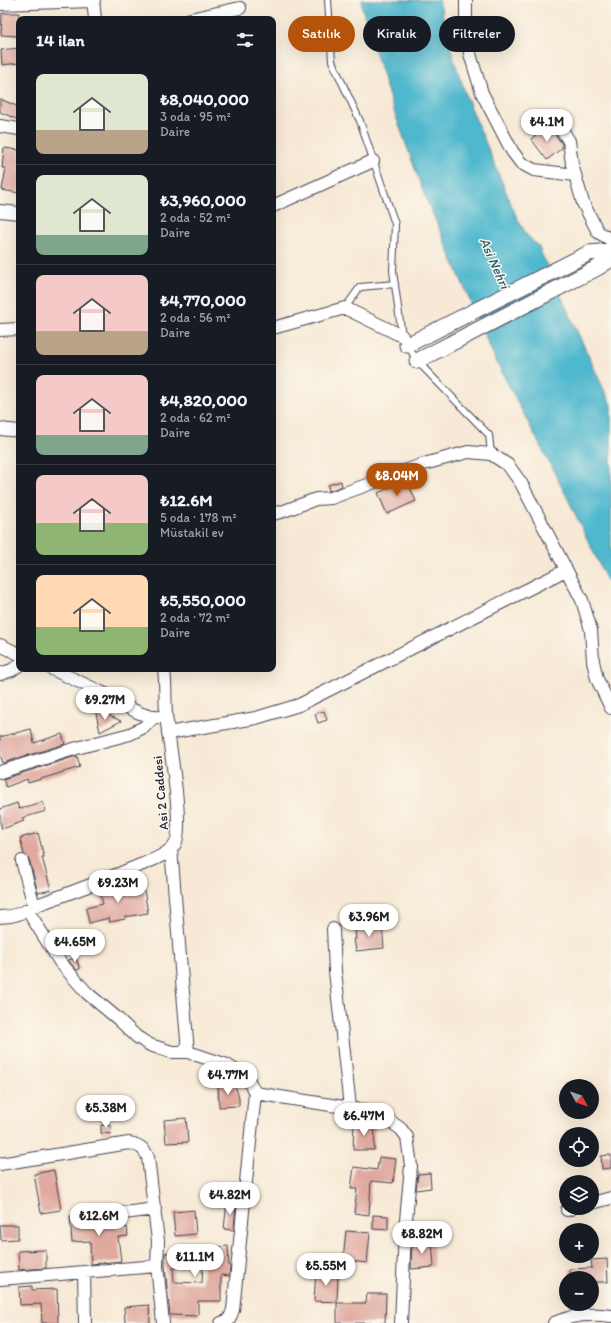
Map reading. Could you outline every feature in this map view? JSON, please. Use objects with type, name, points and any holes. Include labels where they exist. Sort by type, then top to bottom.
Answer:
[{"type":"street","points":[[466,0],[466,24],[470,54],[482,93],[512,150],[521,163],[534,170],[575,175]]},
{"type":"street","points":[[0,4],[93,1],[95,16]]},
{"type":"street","points":[[204,16],[240,8]]},
{"type":"street","points":[[556,120],[569,141],[572,164],[583,203],[598,232],[611,240]]},
{"type":"street","points":[[0,126],[16,129]]},
{"type":"street","points":[[276,205],[373,161]]},
{"type":"street","points":[[0,211],[16,213]]},
{"type":"street","points":[[276,327],[345,308],[404,340],[589,253],[611,250]]},
{"type":"street","points":[[417,361],[605,263]]},
{"type":"street","points":[[0,330],[16,329]]},
{"type":"street","points":[[0,429],[16,431]]},
{"type":"street","points":[[276,513],[316,499],[331,498],[354,488],[424,464],[468,452],[491,454],[508,465],[520,483],[582,600],[591,630],[592,661],[597,679],[611,708]]},
{"type":"street","points":[[168,732],[256,718],[299,705],[566,570]]},
{"type":"street","points":[[0,645],[16,653]]},
{"type":"street","points":[[0,674],[16,667]]},
{"type":"street","points":[[58,672],[153,718],[166,716]]},
{"type":"street","name":"Asi 2 Caddesi","points":[[164,672],[166,716],[177,798],[178,835],[176,842],[171,849]]},
{"type":"street","points":[[0,770],[130,734],[144,727],[153,718]]},
{"type":"street","points":[[0,917],[12,916],[106,879],[161,856],[171,849]]},
{"type":"street","points":[[171,849],[188,1052]]},
{"type":"street","points":[[22,861],[31,908],[60,962],[87,993],[137,1037],[150,1045],[172,1052],[188,1052],[227,1065],[248,1079],[255,1093],[233,1310],[229,1320],[221,1323]]},
{"type":"street","points":[[333,929],[335,971],[350,1107]]},
{"type":"street","points":[[255,1093],[369,1111],[387,1119],[401,1128],[407,1137],[411,1166],[405,1231],[401,1323]]},
{"type":"street","points":[[0,1164],[129,1143],[138,1145],[145,1150],[148,1157],[155,1209],[158,1241],[157,1266],[163,1323]]},
{"type":"street","points":[[599,1201],[611,1198]]},
{"type":"street","points":[[124,1212],[155,1209]]},
{"type":"street","points":[[0,1279],[157,1266]]},
{"type":"street","points":[[84,1272],[85,1323]]},
{"type":"street","points":[[554,1323],[569,1317],[596,1314],[611,1316]]},
{"type":"lane","points":[[328,0],[332,61],[360,121],[395,224],[393,271],[404,340],[417,361],[489,435],[491,454]]},
{"type":"lane","points":[[345,308],[360,287],[395,284]]},
{"type":"water","name":"Asi Nehri","points":[[362,0],[439,0],[443,16],[439,16],[439,52],[452,52],[467,98],[516,216],[526,234],[538,246],[611,405],[611,589],[567,497],[495,359],[423,191],[390,100],[375,52],[431,52],[431,16],[364,16],[362,8]]},
{"type":"building","points":[[2,13],[19,13],[19,16],[16,16],[16,36],[1,35]]},
{"type":"building","points":[[16,48],[16,63],[2,65],[1,50]]},
{"type":"building","points":[[0,99],[16,106],[16,119],[0,112]]},
{"type":"building","points":[[548,125],[562,144],[562,148],[547,160],[531,139]]},
{"type":"building","points":[[4,148],[16,150],[16,192],[2,190],[6,168],[2,168]]},
{"type":"building","points":[[407,480],[416,501],[387,514],[378,493]]},
{"type":"building","points":[[341,481],[342,486],[329,491],[328,485]]},
{"type":"building","points":[[95,709],[121,721],[100,732]]},
{"type":"building","points":[[324,711],[327,720],[318,723],[315,714]]},
{"type":"building","points":[[31,729],[34,743],[62,734],[65,744],[3,763],[0,754],[0,737]]},
{"type":"building","points":[[77,756],[80,767],[28,783],[27,779],[6,787],[3,779]]},
{"type":"building","points":[[43,802],[46,811],[22,818],[24,821],[2,829],[0,809],[17,803],[19,809]]},
{"type":"building","points":[[38,833],[44,857],[42,857],[51,890],[38,893],[29,859],[24,854],[20,838]]},
{"type":"building","points":[[125,880],[129,893],[144,890],[148,913],[125,917],[125,919],[110,922],[109,918],[89,923],[86,908],[103,904],[99,890]]},
{"type":"building","points":[[382,925],[384,948],[356,951],[354,939],[356,939],[355,931],[361,929],[361,927]]},
{"type":"building","points":[[76,958],[80,969],[77,970],[68,960]]},
{"type":"building","points":[[222,1082],[236,1088],[239,1098],[239,1106],[219,1107],[218,1085]]},
{"type":"building","points":[[186,1118],[188,1142],[166,1143],[164,1120]]},
{"type":"building","points":[[354,1123],[375,1124],[374,1150],[353,1150]]},
{"type":"building","points":[[101,1125],[111,1126],[110,1134],[101,1133]]},
{"type":"building","points":[[611,1155],[611,1168],[602,1169],[601,1156]]},
{"type":"building","points":[[379,1157],[396,1159],[393,1183],[371,1181],[369,1215],[354,1213],[357,1189],[351,1189],[354,1167],[377,1170]]},
{"type":"building","points":[[54,1170],[61,1210],[41,1213],[34,1174]]},
{"type":"building","points":[[430,1173],[431,1188],[416,1190],[418,1174]]},
{"type":"building","points":[[227,1202],[236,1203],[234,1230],[224,1229]]},
{"type":"building","points":[[194,1210],[196,1234],[175,1236],[173,1212]]},
{"type":"building","points":[[88,1215],[89,1220],[105,1219],[104,1216],[115,1215],[117,1229],[127,1227],[128,1236],[118,1237],[121,1261],[91,1264],[90,1241],[72,1242],[70,1216]]},
{"type":"building","points":[[373,1215],[388,1216],[388,1230],[373,1229]]},
{"type":"building","points":[[0,1225],[18,1225],[18,1239],[1,1240]]},
{"type":"building","points":[[346,1231],[370,1233],[367,1263],[343,1260]]},
{"type":"building","points":[[432,1241],[434,1267],[411,1269],[412,1242]]},
{"type":"building","points":[[228,1246],[230,1266],[229,1276],[221,1275],[221,1301],[198,1301],[198,1316],[170,1315],[165,1253]],"holes":[[[203,1264],[202,1283],[174,1282],[173,1268]]]},
{"type":"building","points":[[46,1250],[46,1268],[19,1270],[18,1251]]},
{"type":"building","points":[[607,1259],[608,1282],[599,1282],[599,1271],[570,1271],[570,1269],[592,1268],[591,1263],[599,1263],[599,1260]]},
{"type":"building","points":[[316,1271],[338,1273],[337,1302],[314,1301]]},
{"type":"building","points":[[32,1286],[32,1290],[57,1289],[58,1323],[42,1323],[41,1304],[20,1305],[19,1287]]},
{"type":"building","points":[[367,1294],[386,1294],[385,1323],[337,1323],[337,1303],[366,1303]]},
{"type":"building","points":[[149,1305],[150,1323],[125,1323],[124,1307]]}]
